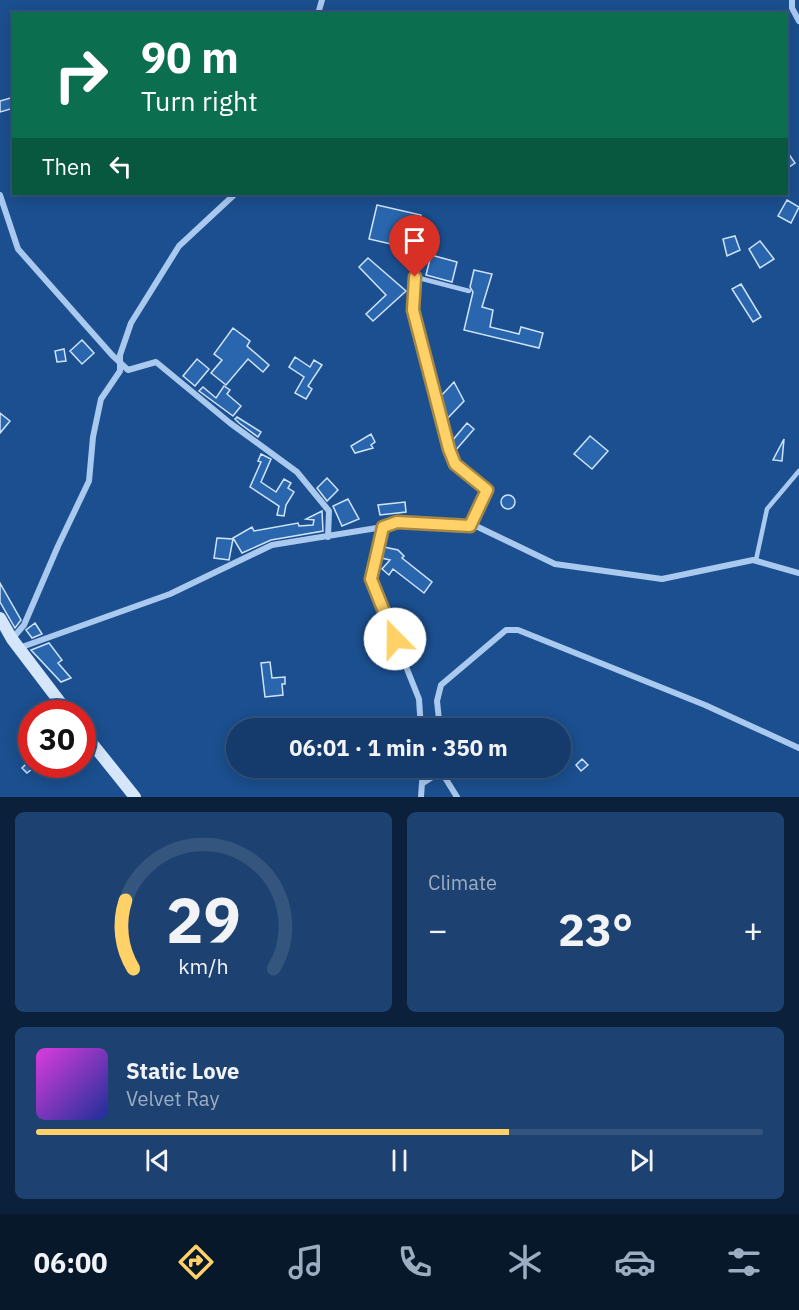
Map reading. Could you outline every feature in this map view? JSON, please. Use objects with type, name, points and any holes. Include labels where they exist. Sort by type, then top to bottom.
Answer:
[{"type":"main road","points":[[0,618],[11,642],[58,700]]},
{"type":"main road","points":[[96,748],[135,797]]},
{"type":"street","points":[[792,0],[792,8],[799,21]]},
{"type":"street","points":[[0,195],[18,249],[56,295],[120,362],[128,370],[156,362],[230,423],[297,472],[329,510],[328,537]]},
{"type":"street","points":[[11,642],[24,626],[89,481],[93,437],[101,399],[120,371],[120,362],[131,323],[179,246],[234,195]]},
{"type":"street","points":[[11,642],[170,594],[272,545],[383,527],[397,522],[470,526],[555,564],[662,579],[756,560],[799,573]]},
{"type":"street","points":[[383,527],[371,579],[419,699],[420,718]]},
{"type":"street","points":[[439,718],[437,701],[441,685],[506,630],[518,630],[705,705],[799,748]]},
{"type":"street","points":[[421,797],[423,778]]},
{"type":"street","points":[[423,783],[430,778]]},
{"type":"street","points":[[445,778],[457,797]]},
{"type":"lane","points":[[469,291],[415,277],[413,310],[455,464],[487,490],[470,526]]},
{"type":"lane","points":[[756,560],[767,509],[799,471]]},
{"type":"building","points":[[12,98],[12,109],[0,112],[0,101]]},
{"type":"building","points":[[788,153],[795,163],[788,168]]},
{"type":"building","points":[[787,200],[799,207],[791,223],[778,216]]},
{"type":"building","points":[[377,205],[421,215],[413,249],[369,239]]},
{"type":"building","points":[[735,236],[740,250],[727,256],[723,239]]},
{"type":"building","points":[[760,241],[774,259],[760,268],[749,249]]},
{"type":"building","points":[[431,255],[457,262],[452,282],[426,275]]},
{"type":"building","points":[[368,258],[406,291],[373,321],[366,314],[386,295],[359,267]]},
{"type":"building","points":[[474,270],[492,274],[482,307],[493,310],[490,327],[519,334],[521,327],[543,333],[539,348],[464,330],[473,292],[470,287]]},
{"type":"building","points":[[741,284],[761,317],[753,322],[732,289]]},
{"type":"building","points":[[233,328],[250,341],[247,346],[269,365],[263,372],[248,359],[226,385],[211,373],[222,360],[214,354]]},
{"type":"building","points":[[82,340],[94,353],[82,364],[70,351]]},
{"type":"building","points":[[64,349],[66,361],[57,362],[55,351]]},
{"type":"building","points":[[295,357],[310,367],[314,360],[322,365],[308,386],[312,389],[306,399],[295,393],[304,377],[289,367]]},
{"type":"building","points":[[197,359],[209,369],[195,386],[183,376]]},
{"type":"building","points":[[454,382],[464,401],[446,420],[440,397]]},
{"type":"building","points":[[224,386],[230,390],[227,394],[241,406],[233,416],[199,391],[203,387],[216,398]]},
{"type":"building","points":[[0,413],[10,421],[0,433]]},
{"type":"building","points":[[237,417],[261,432],[258,437],[239,423],[235,419]]},
{"type":"building","points":[[467,423],[474,429],[455,451],[452,441]]},
{"type":"building","points":[[371,434],[375,442],[371,445],[373,448],[355,453],[351,446]]},
{"type":"building","points":[[590,436],[608,451],[592,469],[574,454]]},
{"type":"building","points":[[784,439],[782,461],[773,460]]},
{"type":"building","points":[[261,454],[271,459],[261,482],[276,492],[284,479],[291,483],[288,488],[294,492],[286,505],[284,516],[277,515],[279,506],[250,487],[261,462],[258,461]]},
{"type":"building","points":[[327,478],[338,490],[327,501],[317,488]]},
{"type":"building","points":[[505,495],[511,495],[515,502],[511,509],[505,509],[501,505],[501,499]]},
{"type":"building","points":[[348,499],[359,519],[342,526],[333,506]]},
{"type":"building","points":[[405,502],[406,512],[380,515],[378,505]]},
{"type":"building","points":[[322,511],[323,531],[271,540],[242,553],[233,538],[252,527],[254,531],[298,523],[299,526],[313,525],[314,520],[306,519]]},
{"type":"building","points":[[217,538],[233,539],[229,560],[214,558]]},
{"type":"building","points":[[384,547],[398,550],[404,556],[402,558],[432,582],[424,593],[393,569],[389,575],[382,569],[390,560],[381,558]]},
{"type":"building","points":[[0,583],[21,620],[15,628],[0,602]]},
{"type":"building","points":[[397,614],[406,619],[402,625],[393,619]]},
{"type":"building","points":[[35,623],[42,634],[32,638],[26,630]]},
{"type":"building","points":[[49,643],[62,660],[58,663],[71,678],[61,682],[31,650]]},
{"type":"building","points":[[270,662],[272,678],[285,677],[285,684],[282,684],[283,695],[265,697],[261,663]]},
{"type":"building","points":[[582,759],[588,765],[581,771],[576,765]]},
{"type":"route","points":[[395,639],[371,579],[383,527],[397,522],[470,526],[487,490],[455,464],[449,449],[413,310],[415,277]]}]
